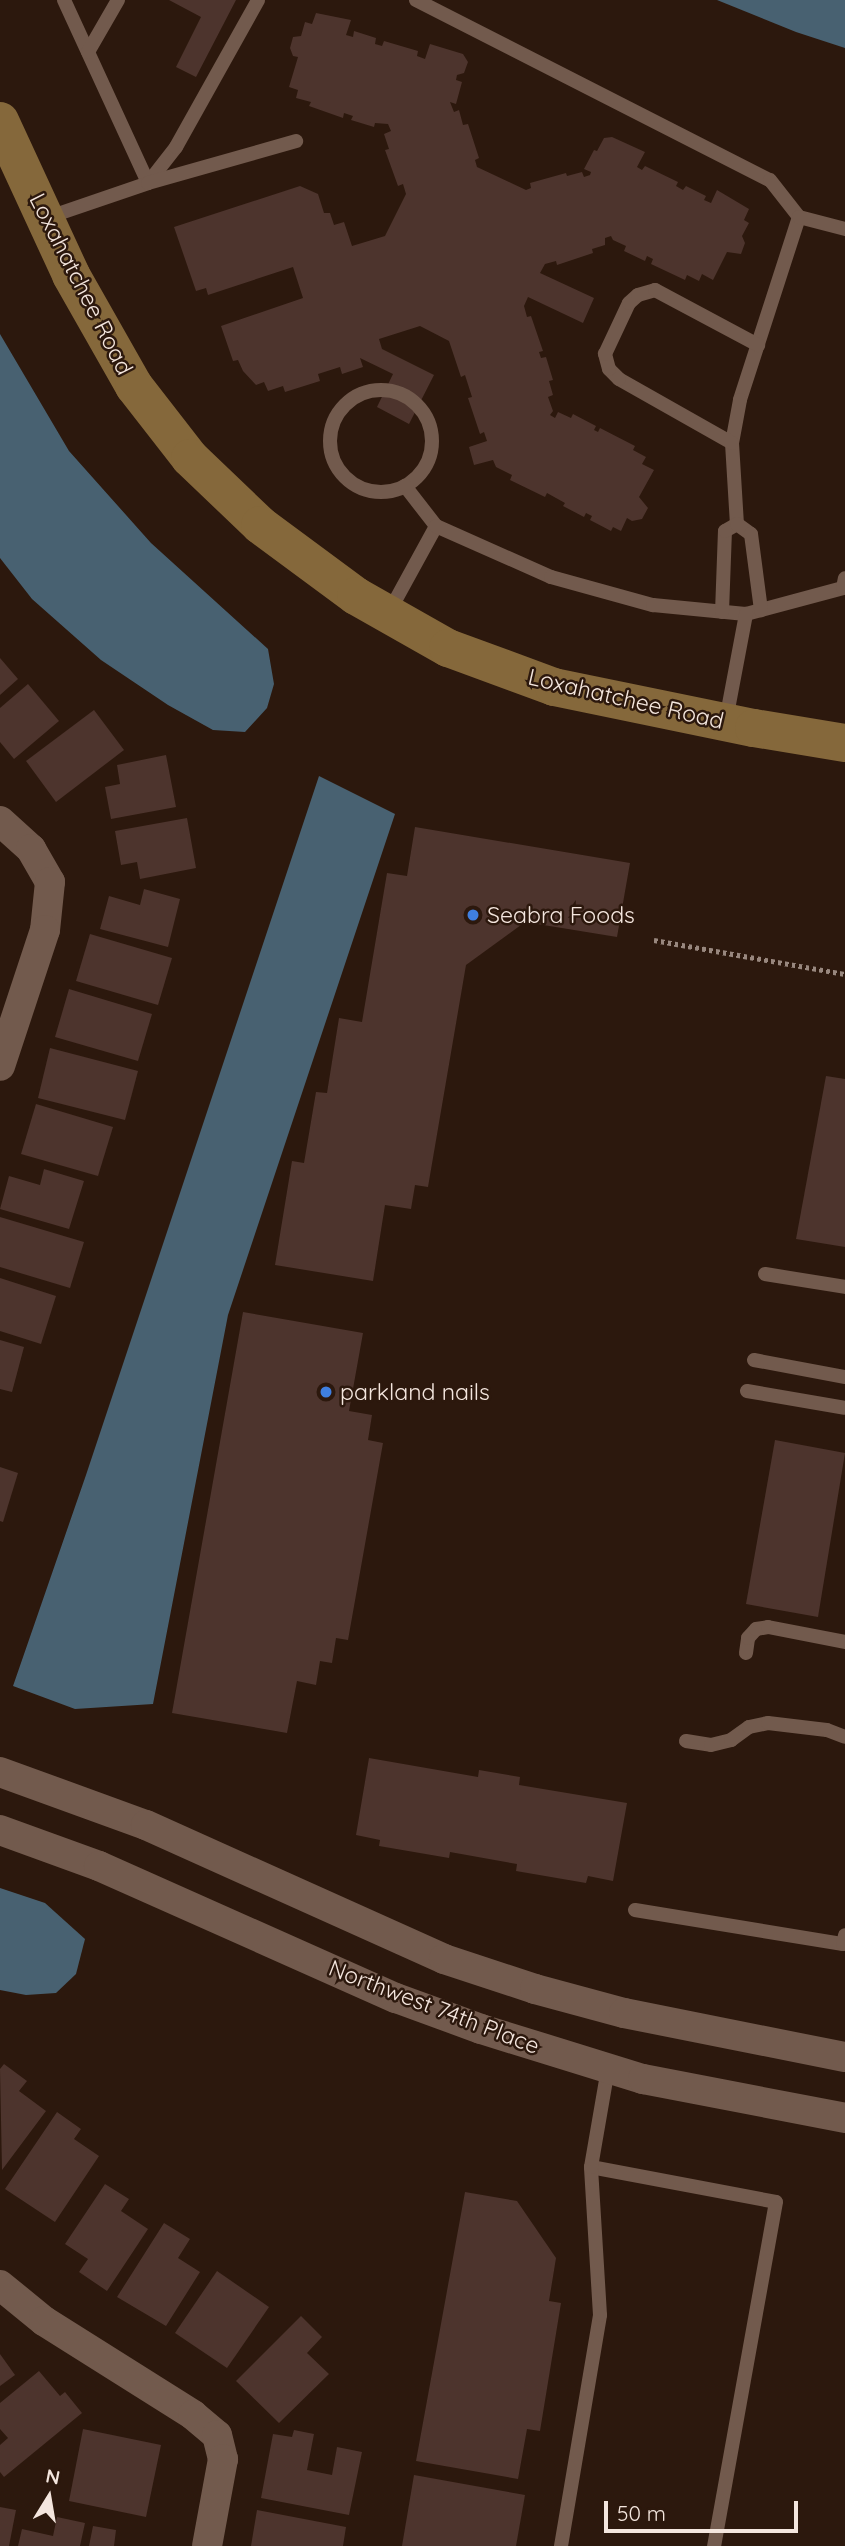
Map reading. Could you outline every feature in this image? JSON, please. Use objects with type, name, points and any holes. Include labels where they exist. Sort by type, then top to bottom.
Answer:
[{"type":"main road","name":"Loxahatchee Road","points":[[0,121],[71,275],[134,386],[190,458],[260,525],[356,596],[447,648],[554,687],[845,743]]},
{"type":"street","points":[[0,821],[32,849],[50,882],[45,930],[0,1066]]},
{"type":"street","points":[[0,1772],[146,1825],[444,1959],[535,1989],[624,2012],[845,2057]]},
{"type":"street","name":"Northwest 74th Place","points":[[0,1830],[99,1866],[396,1998],[481,2029],[643,2078],[845,2118]]},
{"type":"street","points":[[0,2285],[44,2321],[193,2415],[217,2435],[223,2459],[207,2546]]},
{"type":"lane","points":[[64,0],[148,183]]},
{"type":"lane","points":[[88,52],[118,0]]},
{"type":"lane","points":[[148,183],[176,147],[258,0]]},
{"type":"lane","points":[[416,0],[770,180],[799,217],[845,229]]},
{"type":"lane","points":[[45,218],[148,183],[296,141]]},
{"type":"lane","points":[[737,524],[732,443],[740,400],[799,217]]},
{"type":"lane","points":[[732,443],[619,379],[609,369],[605,354],[629,303],[638,295],[655,290],[758,345]]},
{"type":"lane","points":[[383,390],[414,402],[425,414],[431,429],[432,446],[428,462],[419,476],[405,486],[389,491],[372,491],[356,485],[338,467],[330,444],[332,427],[339,411],[351,400],[367,392],[383,390]]},
{"type":"lane","points":[[405,486],[436,526],[551,577],[653,605],[746,614],[844,585]]},
{"type":"lane","points":[[737,524],[751,534],[761,610]]},
{"type":"lane","points":[[722,611],[725,531],[737,524]]},
{"type":"lane","points":[[388,614],[436,526]]},
{"type":"lane","points":[[725,722],[746,614]]},
{"type":"lane","points":[[765,1274],[845,1287]]},
{"type":"lane","points":[[754,1360],[845,1377]]},
{"type":"lane","points":[[747,1391],[845,1408]]},
{"type":"lane","points":[[746,1653],[748,1638],[756,1629],[768,1627],[845,1642]]},
{"type":"lane","points":[[686,1741],[711,1745],[732,1740],[749,1727],[768,1723],[827,1730],[845,1737]]},
{"type":"lane","points":[[635,1910],[844,1944],[845,1935]]},
{"type":"lane","points":[[561,2546],[600,2315],[591,2167],[608,2069]]},
{"type":"lane","points":[[591,2167],[776,2202],[713,2546]]},
{"type":"path","points":[[654,940],[845,974]]},
{"type":"water","points":[[717,0],[845,0],[845,48],[796,32]]},
{"type":"water","points":[[0,334],[69,451],[151,543],[268,649],[274,684],[267,708],[245,732],[213,730],[168,705],[101,660],[32,599],[0,558]]},
{"type":"water","points":[[319,776],[395,814],[228,1315],[153,1704],[75,1709],[13,1686]]},
{"type":"water","points":[[0,1888],[45,1903],[85,1939],[76,1974],[56,1993],[26,1995],[0,1990]]},
{"type":"building","points":[[169,0],[236,0],[196,77],[176,67],[201,17]]},
{"type":"building","points":[[316,13],[351,20],[346,35],[353,37],[354,31],[376,38],[375,44],[382,46],[384,41],[418,51],[417,56],[425,59],[430,44],[463,54],[468,62],[464,73],[457,75],[456,80],[462,82],[456,104],[450,102],[454,112],[459,110],[463,125],[468,124],[479,158],[475,160],[477,167],[526,190],[531,188],[530,183],[566,173],[567,176],[582,172],[584,177],[590,175],[591,172],[584,169],[594,150],[597,151],[604,138],[612,137],[645,152],[637,167],[642,170],[645,166],[678,182],[676,186],[683,190],[686,186],[706,196],[704,200],[711,203],[717,190],[749,209],[744,220],[749,223],[742,236],[745,243],[741,254],[727,252],[713,280],[702,274],[699,281],[687,275],[685,280],[651,264],[653,259],[647,256],[645,261],[624,251],[626,246],[613,240],[611,236],[605,238],[605,245],[592,249],[593,253],[557,265],[556,261],[545,264],[540,273],[594,298],[583,323],[528,297],[524,306],[527,317],[531,316],[543,351],[539,352],[541,358],[546,357],[553,380],[549,381],[553,395],[548,397],[553,411],[550,415],[555,418],[558,412],[571,418],[573,414],[596,426],[594,430],[598,432],[600,428],[635,446],[633,450],[646,457],[642,464],[654,470],[639,497],[648,508],[642,519],[632,521],[627,518],[621,531],[613,527],[611,531],[590,520],[592,516],[586,513],[584,517],[563,506],[565,503],[547,493],[545,497],[510,480],[512,475],[496,467],[493,460],[474,465],[469,447],[487,441],[484,432],[480,434],[468,398],[472,397],[465,375],[461,377],[449,341],[420,326],[379,339],[382,349],[434,375],[409,424],[377,407],[393,374],[360,358],[363,367],[342,374],[340,367],[318,374],[320,381],[285,392],[283,386],[268,391],[264,382],[256,385],[243,371],[238,360],[233,361],[221,326],[303,298],[293,267],[208,295],[206,288],[196,291],[174,227],[300,186],[318,194],[324,213],[330,213],[334,225],[344,222],[352,246],[385,236],[406,194],[403,184],[398,186],[385,150],[389,149],[384,134],[391,131],[388,124],[375,123],[374,127],[351,120],[353,116],[344,113],[343,118],[309,106],[311,102],[296,98],[298,90],[289,87],[298,57],[293,56],[290,48],[293,37],[301,36],[305,22],[312,24]]},
{"type":"building","points":[[0,658],[18,679],[0,695]]},
{"type":"building","points":[[28,684],[59,721],[14,759],[0,742],[0,708]]},
{"type":"building","points":[[94,710],[124,750],[56,802],[26,761]]},
{"type":"building","points":[[166,755],[176,807],[111,819],[105,787],[120,784],[117,765]]},
{"type":"building","points":[[187,818],[196,868],[140,879],[137,862],[121,865],[115,831]]},
{"type":"building","points":[[415,827],[630,863],[617,937],[525,922],[466,965],[428,1187],[415,1185],[411,1209],[385,1205],[373,1281],[275,1265],[292,1161],[304,1163],[316,1092],[327,1093],[339,1018],[362,1022],[387,873],[407,876]]},
{"type":"building","points":[[144,889],[180,899],[168,947],[100,929],[109,896],[140,905]]},
{"type":"building","points":[[90,934],[172,958],[158,1005],[76,981]]},
{"type":"building","points":[[69,989],[152,1014],[138,1061],[55,1037]]},
{"type":"building","points":[[50,1048],[138,1071],[125,1120],[38,1098]]},
{"type":"building","points":[[826,1076],[845,1079],[845,1247],[796,1239]]},
{"type":"building","points":[[36,1104],[113,1127],[98,1176],[21,1154]]},
{"type":"building","points":[[44,1169],[84,1181],[69,1229],[0,1209],[9,1176],[40,1185]]},
{"type":"building","points":[[0,1217],[84,1242],[70,1288],[0,1267]]},
{"type":"building","points":[[0,1278],[56,1296],[41,1344],[0,1331]]},
{"type":"building","points":[[243,1312],[363,1333],[349,1411],[372,1415],[368,1440],[383,1443],[348,1640],[336,1638],[332,1663],[320,1661],[316,1685],[297,1681],[287,1733],[172,1713]]},
{"type":"building","points":[[0,1340],[24,1347],[12,1392],[0,1389]]},
{"type":"building","points":[[775,1440],[845,1453],[818,1617],[746,1604]]},
{"type":"building","points":[[0,1467],[18,1473],[3,1522],[0,1521]]},
{"type":"building","points":[[369,1758],[478,1777],[479,1770],[520,1777],[519,1785],[627,1803],[613,1881],[588,1876],[586,1883],[516,1871],[517,1864],[450,1852],[449,1858],[379,1846],[380,1840],[356,1835]]},
{"type":"building","points":[[4,2064],[27,2081],[19,2091],[46,2111],[2,2170],[0,2069]]},
{"type":"building","points":[[57,2112],[81,2129],[74,2139],[99,2156],[55,2222],[5,2189]]},
{"type":"building","points":[[105,2184],[129,2199],[121,2211],[148,2229],[107,2291],[79,2272],[88,2259],[65,2244]]},
{"type":"building","points":[[465,2192],[517,2201],[556,2258],[549,2301],[561,2303],[540,2431],[527,2429],[518,2479],[416,2461]]},
{"type":"building","points":[[164,2223],[190,2239],[178,2258],[200,2272],[166,2326],[117,2297]]},
{"type":"building","points":[[217,2271],[269,2307],[227,2368],[175,2333]]},
{"type":"building","points":[[301,2316],[322,2337],[307,2353],[329,2374],[279,2423],[236,2381]]},
{"type":"building","points":[[0,2354],[15,2375],[0,2386]]},
{"type":"building","points":[[39,2371],[60,2396],[65,2392],[82,2413],[4,2477],[0,2472],[0,2445],[8,2438],[0,2429],[0,2403]]},
{"type":"building","points":[[83,2429],[161,2445],[146,2517],[69,2501]]},
{"type":"building","points":[[294,2430],[314,2434],[307,2470],[332,2475],[337,2447],[362,2452],[349,2515],[261,2498],[273,2434],[292,2437]]},
{"type":"building","points":[[414,2475],[525,2495],[516,2546],[402,2546]]},
{"type":"building","points":[[0,2507],[16,2510],[9,2546],[0,2546]]},
{"type":"building","points":[[257,2510],[346,2527],[343,2546],[251,2546]]},
{"type":"building","points":[[57,2517],[85,2523],[80,2546],[18,2546],[22,2529],[53,2536]]},
{"type":"building","points":[[93,2526],[116,2530],[114,2546],[89,2546]]},
{"type":"place","name":"Seabra Foods","points":[[473,915]]},
{"type":"place","name":"parkland nails","points":[[326,1392]]}]
